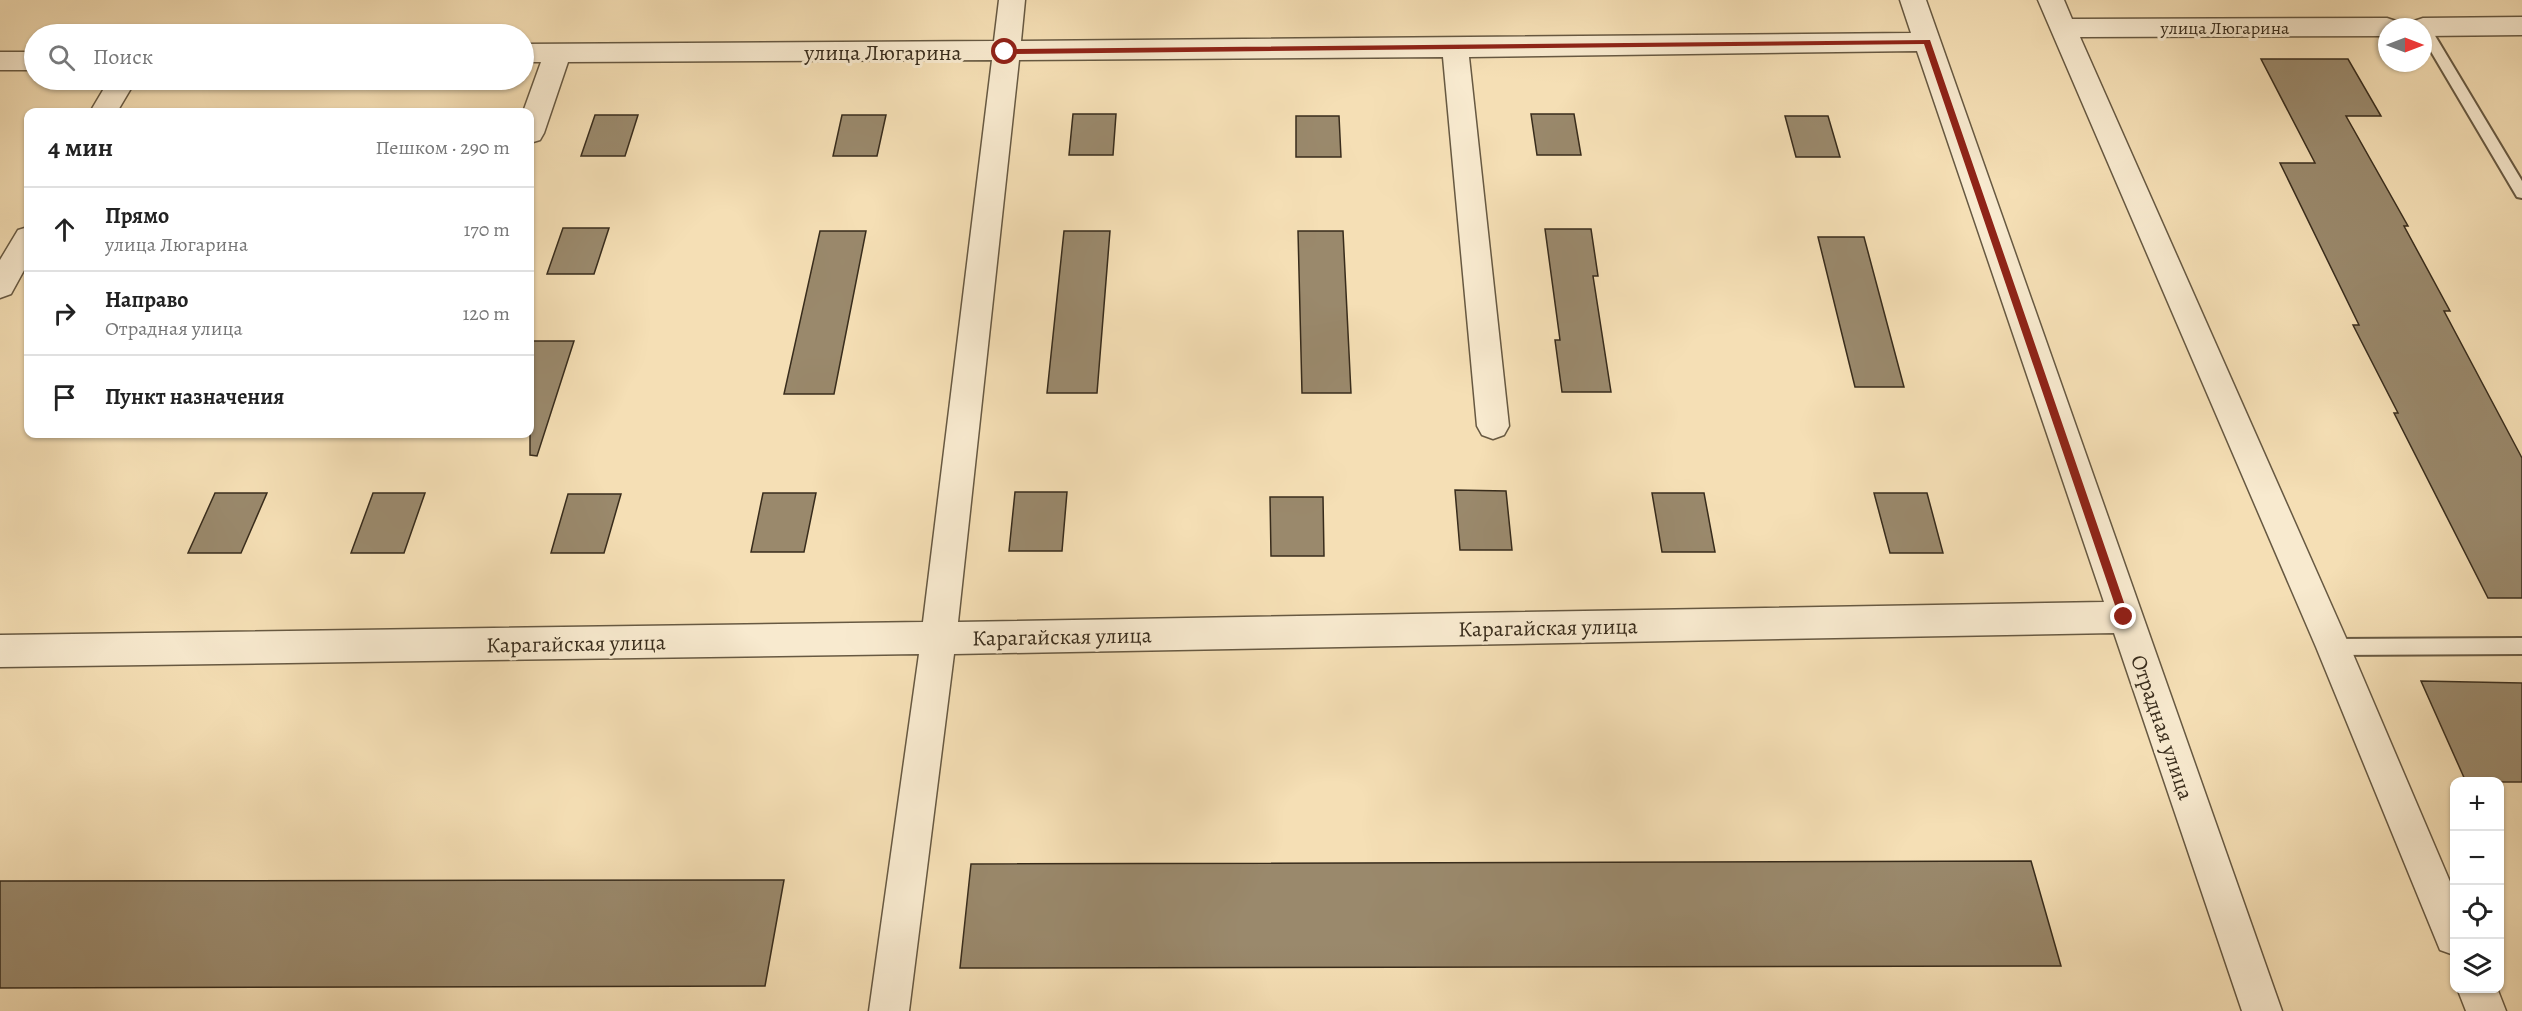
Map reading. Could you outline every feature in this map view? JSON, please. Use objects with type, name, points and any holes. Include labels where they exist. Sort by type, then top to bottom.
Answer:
[{"type":"street","points":[[890,1011],[939,638],[1012,0]]},
{"type":"street","name":"Отрадная улица","points":[[1913,0],[2124,617],[2262,1011]]},
{"type":"street","points":[[2057,14],[2333,647],[2450,926]]},
{"type":"street","name":"улица Люгарина","points":[[2057,14],[2378,27]]},
{"type":"street","points":[[2432,27],[2522,26]]},
{"type":"street","name":"улица Люгарина","points":[[534,53],[1005,52],[1927,42]]},
{"type":"street","points":[[1455,48],[1493,426]]},
{"type":"street","points":[[534,121],[558,52]]},
{"type":"street","points":[[0,61],[24,61]]},
{"type":"street","points":[[106,108],[117,90]]},
{"type":"street","points":[[0,286],[24,245]]},
{"type":"street","name":"Карагайская улица","points":[[0,651],[939,638],[2124,617]]},
{"type":"street","points":[[2479,993],[2486,1011]]},
{"type":"lane","points":[[2432,42],[2522,193]]},
{"type":"lane","points":[[2333,647],[2522,646]]},
{"type":"building","points":[[2261,59],[2348,59],[2381,116],[2346,116],[2408,226],[2404,226],[2450,311],[2444,311],[2522,458],[2522,598],[2488,598],[2394,413],[2398,413],[2353,325],[2359,325],[2280,163],[2315,163]]},
{"type":"building","points":[[1073,114],[1116,114],[1113,155],[1069,155]]},
{"type":"building","points":[[1531,114],[1574,114],[1581,155],[1537,155]]},
{"type":"building","points":[[595,115],[638,115],[625,156],[581,156]]},
{"type":"building","points":[[842,115],[886,115],[877,156],[833,156]]},
{"type":"building","points":[[1296,116],[1339,116],[1341,157],[1296,157]]},
{"type":"building","points":[[1785,116],[1828,116],[1840,157],[1796,157]]},
{"type":"building","points":[[563,228],[609,228],[594,274],[547,274]]},
{"type":"building","points":[[1545,229],[1591,229],[1598,276],[1593,276],[1611,392],[1562,392],[1555,340],[1560,340]]},
{"type":"building","points":[[820,231],[866,231],[834,394],[784,394]]},
{"type":"building","points":[[1064,231],[1110,231],[1097,393],[1047,393]]},
{"type":"building","points":[[1298,231],[1343,231],[1351,393],[1302,393]]},
{"type":"building","points":[[1818,237],[1864,237],[1904,387],[1855,387]]},
{"type":"building","points":[[534,341],[574,341],[537,456],[530,455],[530,438],[534,438]]},
{"type":"building","points":[[1455,490],[1506,491],[1512,550],[1460,550]]},
{"type":"building","points":[[1015,492],[1067,492],[1062,551],[1009,551]]},
{"type":"building","points":[[215,493],[267,493],[241,553],[188,553]]},
{"type":"building","points":[[373,493],[425,493],[404,553],[351,553]]},
{"type":"building","points":[[763,493],[816,493],[804,552],[751,552]]},
{"type":"building","points":[[1652,493],[1704,493],[1715,552],[1662,552]]},
{"type":"building","points":[[1874,493],[1927,493],[1943,553],[1890,553]]},
{"type":"building","points":[[568,494],[621,494],[604,553],[551,553]]},
{"type":"building","points":[[1270,497],[1323,497],[1324,556],[1271,556]]},
{"type":"building","points":[[2421,681],[2522,683],[2522,782],[2504,782],[2504,777],[2464,777]]},
{"type":"building","points":[[2031,861],[2061,966],[960,968],[971,864]]},
{"type":"building","points":[[784,880],[765,986],[0,988],[0,881]]},
{"type":"route","points":[[1005,52],[1927,42],[2124,617]]}]
